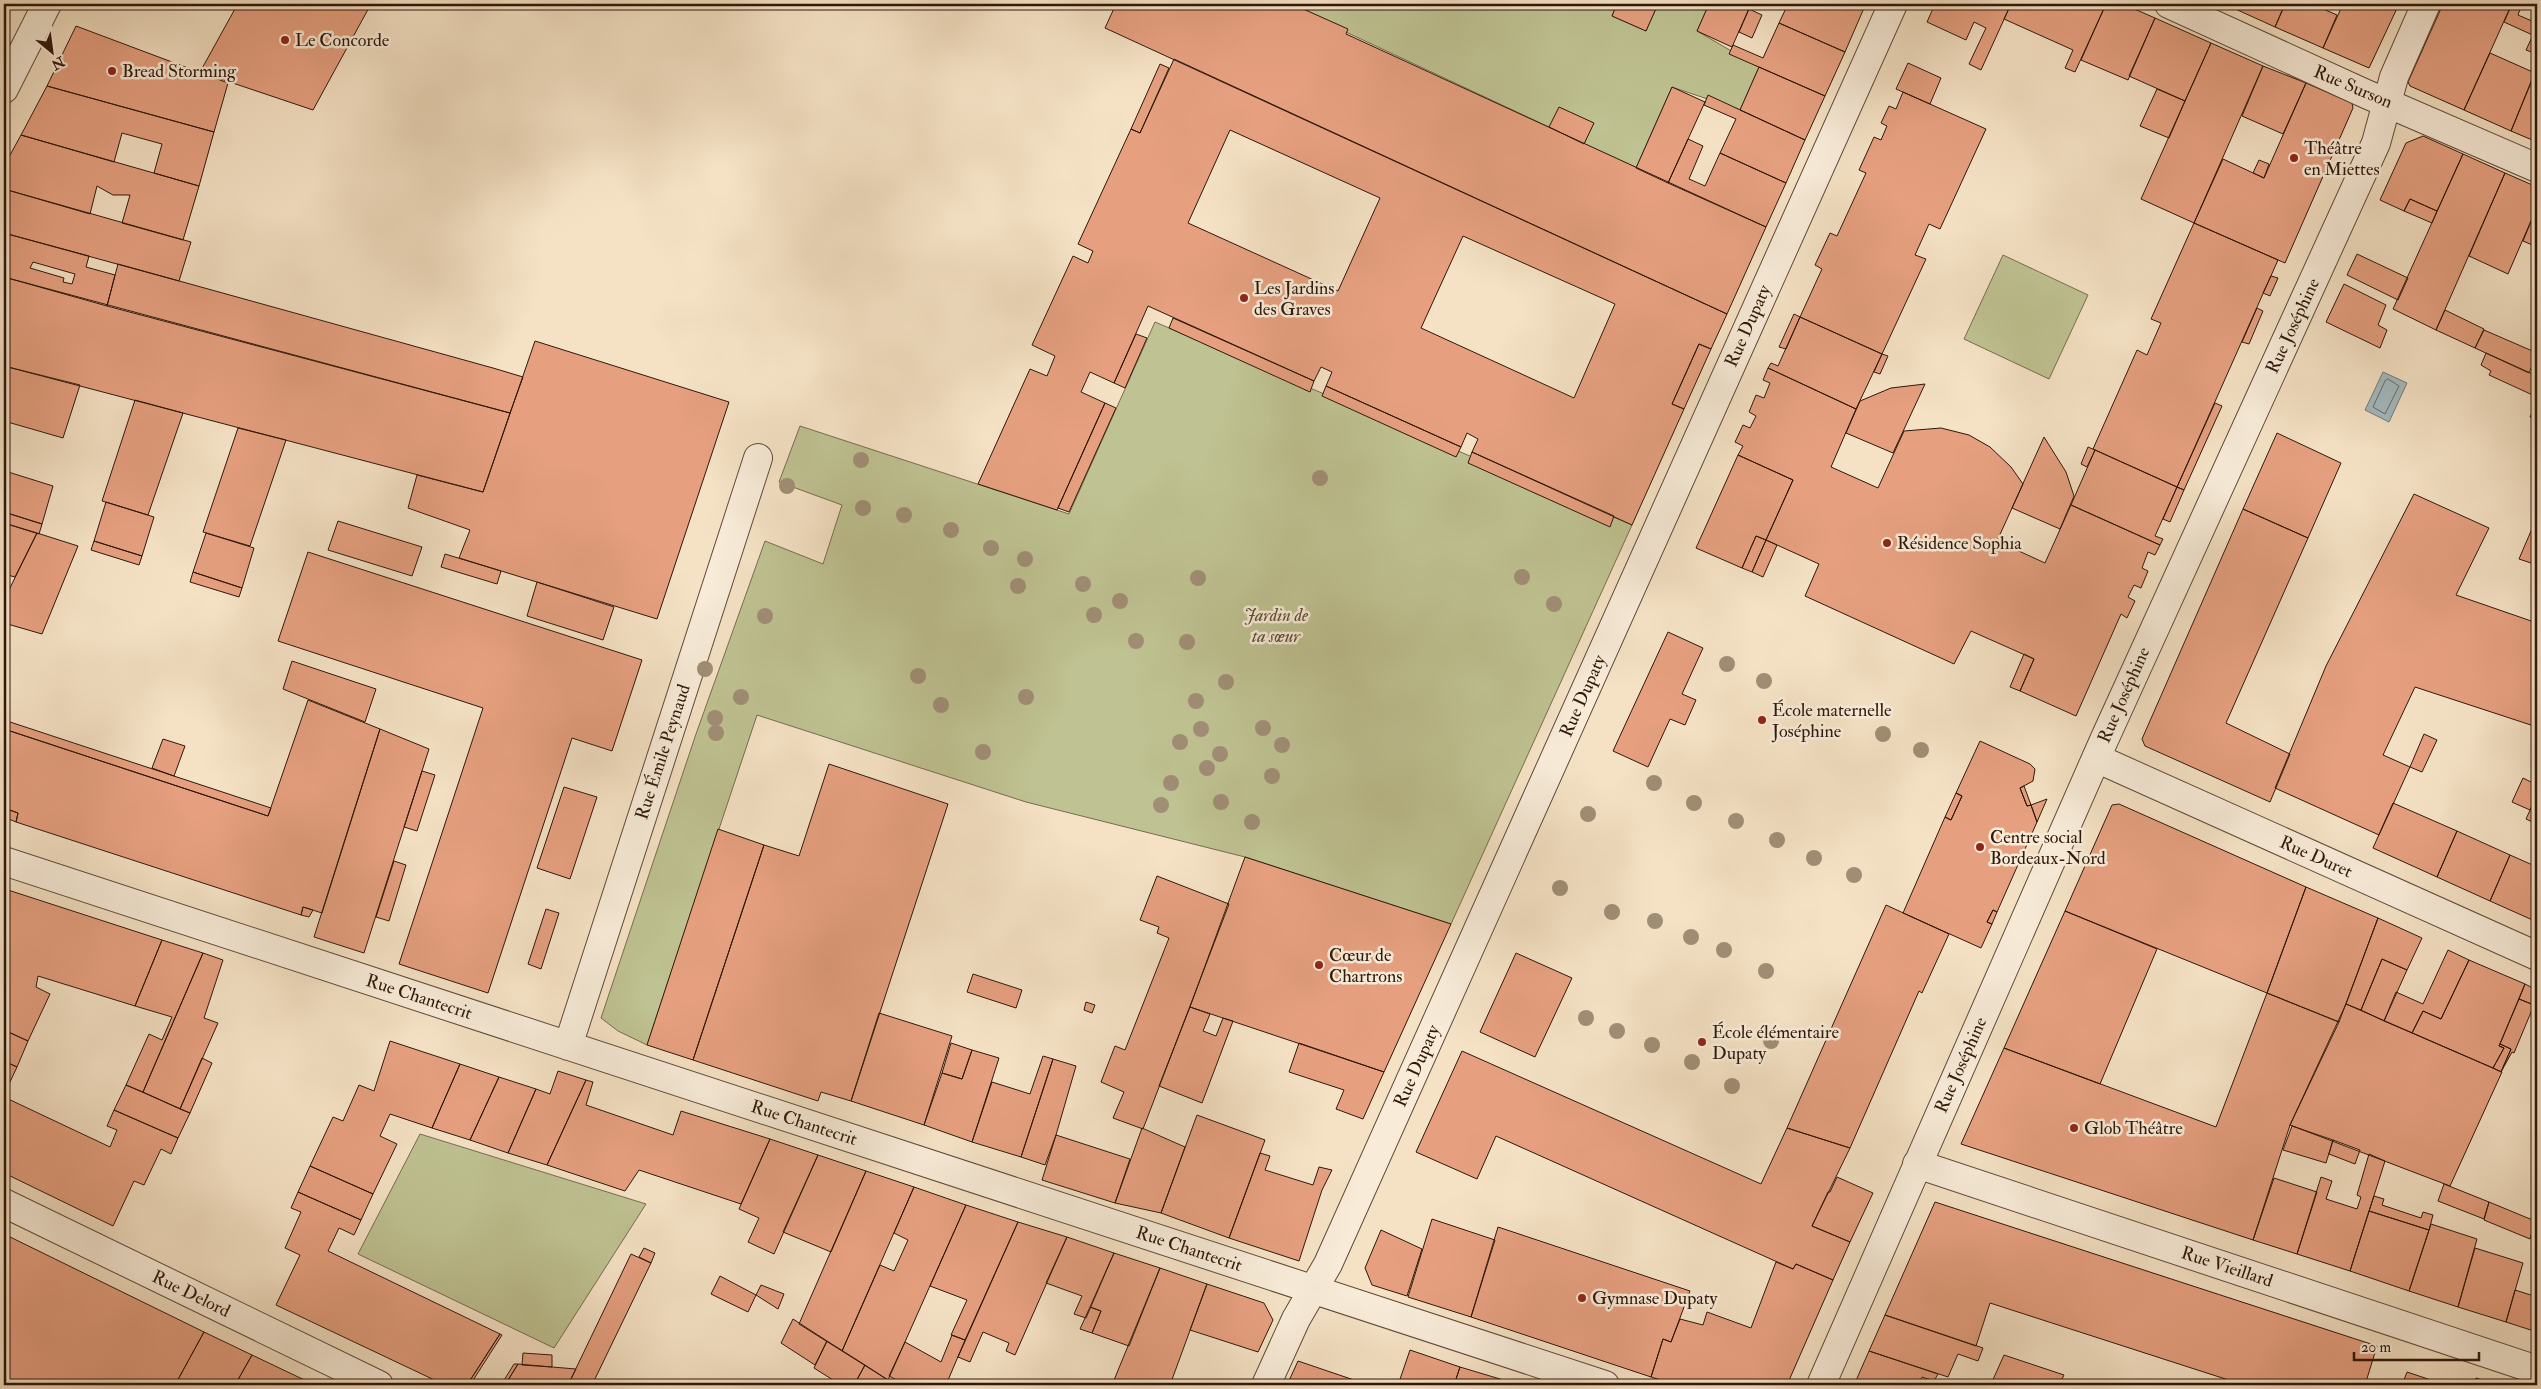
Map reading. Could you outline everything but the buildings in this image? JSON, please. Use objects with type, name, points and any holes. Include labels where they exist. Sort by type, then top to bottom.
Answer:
[{"type":"street","points":[[4,89],[47,4]]},
{"type":"street","name":"Rue Dupaty","points":[[1266,1385],[1296,1319],[1336,1246],[1893,4]]},
{"type":"street","name":"Rue Surson","points":[[2169,4],[2537,168]]},
{"type":"street","name":"Rue Joséphine","points":[[1820,1385],[2096,758],[2376,143],[2394,77],[2426,4]]},
{"type":"street","name":"Rue Émile Peynaud","points":[[568,1046],[758,458]]},
{"type":"street","name":"Rue Duret","points":[[2096,758],[2537,956]]},
{"type":"street","name":"Rue Chantecrit","points":[[4,861],[1605,1385]]},
{"type":"street","name":"Rue Vieillard","points":[[1917,1164],[2537,1370]]},
{"type":"street","name":"Rue Delord","points":[[4,1203],[379,1385]]},
{"type":"green space","points":[[1286,4],[1617,4],[1612,16],[1646,31],[1658,4],[1709,4],[1697,31],[1759,67],[1740,110],[1672,87],[1636,168],[1584,144],[1593,123],[1549,127]]},
{"type":"green space","points":[[2003,255],[2088,295],[2049,379],[1964,339]]},
{"type":"green space","name":"Jardin de ta sœur","points":[[1155,322],[1632,525],[1451,924],[1245,857],[1026,802],[757,715],[647,1045],[618,1031],[601,1018],[696,734],[765,541],[823,564],[842,505],[779,482],[800,426],[1069,514]]},
{"type":"green space","points":[[420,1134],[646,1204],[554,1348],[358,1254]]},
{"type":"water","points":[[2383,372],[2407,383],[2389,422],[2365,410]]},
{"type":"place","name":"Le Concorde","points":[[285,40]]},
{"type":"place","name":"Bread Storming","points":[[112,71]]},
{"type":"place","name":"Théâtre en Miettes","points":[[2294,158]]},
{"type":"place","name":"Les Jardins des Graves","points":[[1244,298]]},
{"type":"place","name":"Résidence Sophia","points":[[1887,543]]},
{"type":"place","name":"École maternelle Joséphine","points":[[1762,720]]},
{"type":"place","name":"Centre social Bordeaux-Nord","points":[[1980,847]]},
{"type":"place","name":"Cœur de Chartrons","points":[[1319,965]]},
{"type":"place","name":"École élémentaire Dupaty","points":[[1702,1042]]},
{"type":"place","name":"Glob Théâtre","points":[[2074,1128]]},
{"type":"place","name":"Gymnase Dupaty","points":[[1582,1298]]}]
